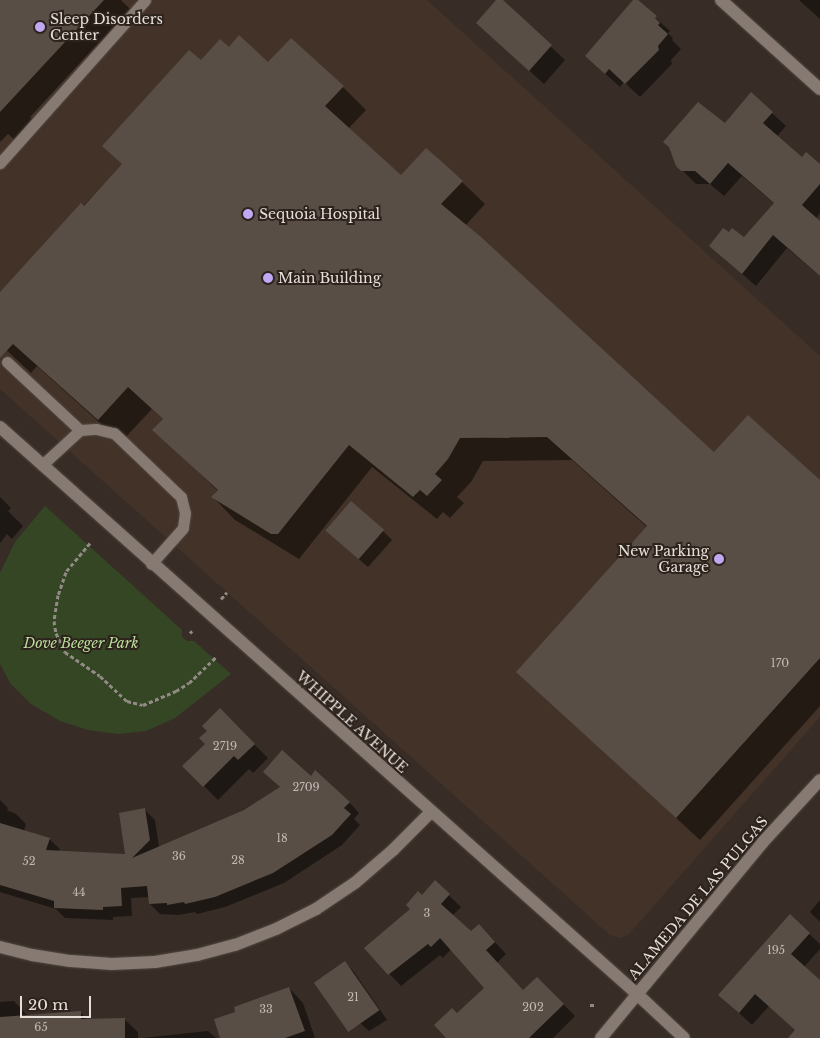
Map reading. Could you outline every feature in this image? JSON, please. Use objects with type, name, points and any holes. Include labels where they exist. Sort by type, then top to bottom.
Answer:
[{"type":"street","points":[[721,0],[820,90]]},
{"type":"street","name":"WHIPPLE AVENUE","points":[[0,427],[151,564],[637,994],[684,1038]]},
{"type":"street","name":"ALAMEDA DE LAS PULGAS","points":[[601,1038],[763,842],[820,780]]},
{"type":"street","points":[[0,947],[71,962],[112,964],[154,962],[198,955],[235,945],[276,929],[316,909],[363,876],[393,850],[431,812]]},
{"type":"lane","points":[[0,163],[145,0]]},
{"type":"lane","points":[[7,362],[80,430]]},
{"type":"lane","points":[[42,466],[80,430],[96,429],[114,433],[181,497],[185,514],[183,528],[151,564]]},
{"type":"path","points":[[90,543],[66,572],[58,595],[55,627],[65,652],[100,676],[127,701],[143,705],[176,691],[189,683],[216,657]]},
{"type":"path","points":[[221,599],[227,592]]},
{"type":"shaded area","points":[[0,0],[427,0],[820,356],[820,717],[629,934],[620,938],[610,935],[0,389]]},
{"type":"green space","name":"Dove Beeger Park","points":[[45,506],[182,630],[182,637],[187,641],[194,641],[231,674],[175,718],[146,731],[118,734],[88,730],[60,721],[31,704],[10,683],[0,664],[0,573],[15,542]]},
{"type":"building","name":"Sleep Disorders Center","points":[[0,0],[104,0],[0,112]]},
{"type":"building","points":[[496,0],[503,0],[552,45],[529,71],[476,23]]},
{"type":"building","points":[[633,0],[638,0],[657,16],[655,18],[660,23],[658,25],[668,34],[658,46],[659,50],[625,84],[609,69],[605,74],[585,56]]},
{"type":"building","name":"Main Building","points":[[239,35],[268,62],[291,38],[344,86],[325,106],[401,175],[426,148],[441,161],[463,181],[441,204],[481,237],[714,452],[748,415],[820,480],[820,658],[676,818],[516,672],[647,526],[547,437],[460,438],[448,459],[435,474],[442,480],[427,496],[420,490],[413,497],[349,445],[278,534],[271,534],[211,497],[218,490],[152,430],[163,419],[128,387],[98,420],[13,344],[0,358],[0,292],[81,203],[84,206],[122,164],[102,146],[189,50],[201,60],[220,39],[229,47]]},
{"type":"building","points":[[751,92],[773,112],[763,123],[802,157],[806,152],[820,164],[820,184],[802,205],[820,221],[820,276],[773,235],[742,274],[709,246],[723,228],[729,232],[732,228],[744,237],[774,203],[728,163],[710,184],[695,171],[681,171],[676,166],[669,147],[663,142],[698,102],[725,123]]},
{"type":"building","points":[[351,501],[384,530],[359,559],[325,530]]},
{"type":"building","points":[[220,708],[255,744],[238,760],[234,756],[203,787],[182,766],[205,744],[199,738],[207,731],[202,726]]},
{"type":"building","points":[[282,750],[311,776],[315,770],[350,802],[344,808],[351,814],[332,835],[273,873],[215,897],[185,904],[184,902],[167,905],[167,903],[149,904],[147,886],[121,888],[122,906],[103,907],[103,910],[54,908],[54,901],[0,885],[0,823],[50,838],[46,850],[125,854],[119,813],[145,808],[150,840],[132,858],[244,810],[280,787],[263,772]]},
{"type":"building","points":[[435,880],[450,894],[441,904],[471,931],[479,924],[495,942],[486,950],[523,990],[537,977],[564,1004],[529,1038],[446,1038],[434,1025],[452,1008],[457,1013],[484,988],[440,938],[431,947],[428,944],[388,975],[364,948],[410,909],[406,905],[418,891],[422,895]]},
{"type":"building","points":[[790,914],[810,933],[791,954],[820,980],[820,1038],[788,1038],[795,1030],[755,994],[739,1013],[718,995]]},
{"type":"building","points":[[345,961],[379,1010],[348,1032],[314,983]]},
{"type":"building","points":[[289,987],[305,1031],[285,1038],[220,1038],[214,1019],[235,1012],[234,1007]]},
{"type":"building","points":[[81,1011],[81,1019],[125,1018],[125,1038],[0,1038],[0,1017]]},
{"type":"place","name":"Sleep Disorders Center","points":[[40,27]]},
{"type":"place","name":"Sequoia Hospital","points":[[248,214]]},
{"type":"place","name":"Main Building","points":[[268,278]]},
{"type":"place","name":"New Parking Garage","points":[[719,559]]}]
